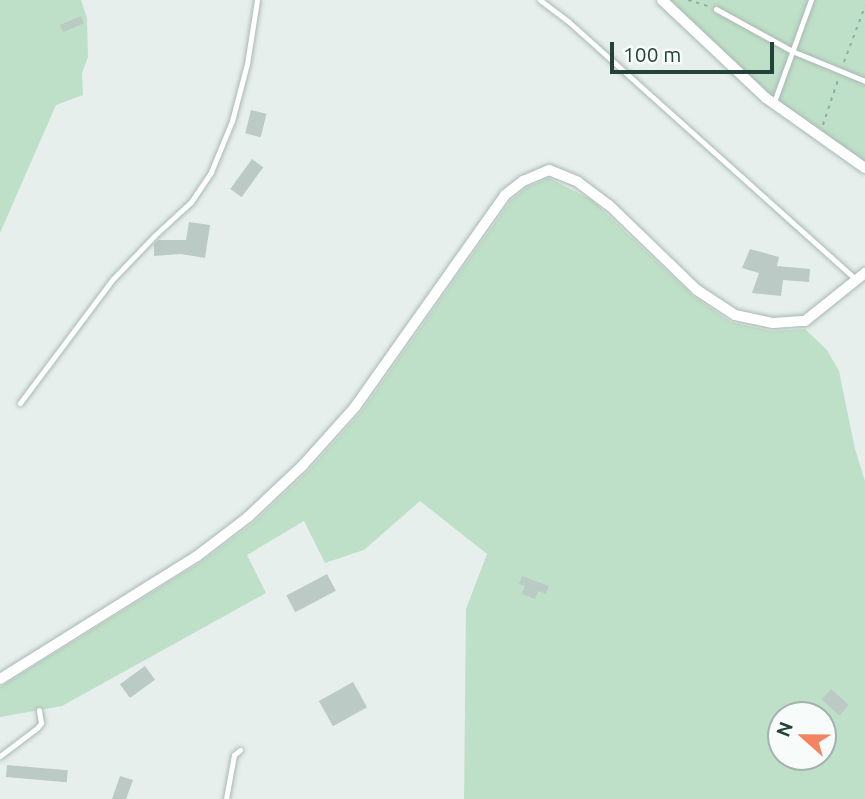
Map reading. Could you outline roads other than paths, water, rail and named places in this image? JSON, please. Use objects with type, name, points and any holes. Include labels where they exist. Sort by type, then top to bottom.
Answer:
[{"type":"street","points":[[662,0],[747,81],[865,168]]},
{"type":"street","points":[[0,679],[197,556],[248,517],[303,466],[355,407],[505,195],[523,181],[549,170],[578,182],[609,205],[697,290],[734,315],[773,323],[805,321],[860,276]]},
{"type":"lane","points":[[20,403],[112,280],[191,202],[211,172],[232,121],[244,75],[257,0]]},
{"type":"lane","points":[[540,0],[569,22],[860,276]]},
{"type":"lane","points":[[774,103],[811,0]]},
{"type":"lane","points":[[716,9],[792,51],[865,81]]},
{"type":"lane","points":[[0,756],[37,728],[41,723],[39,710]]},
{"type":"lane","points":[[226,799],[234,755],[240,750]]}]
